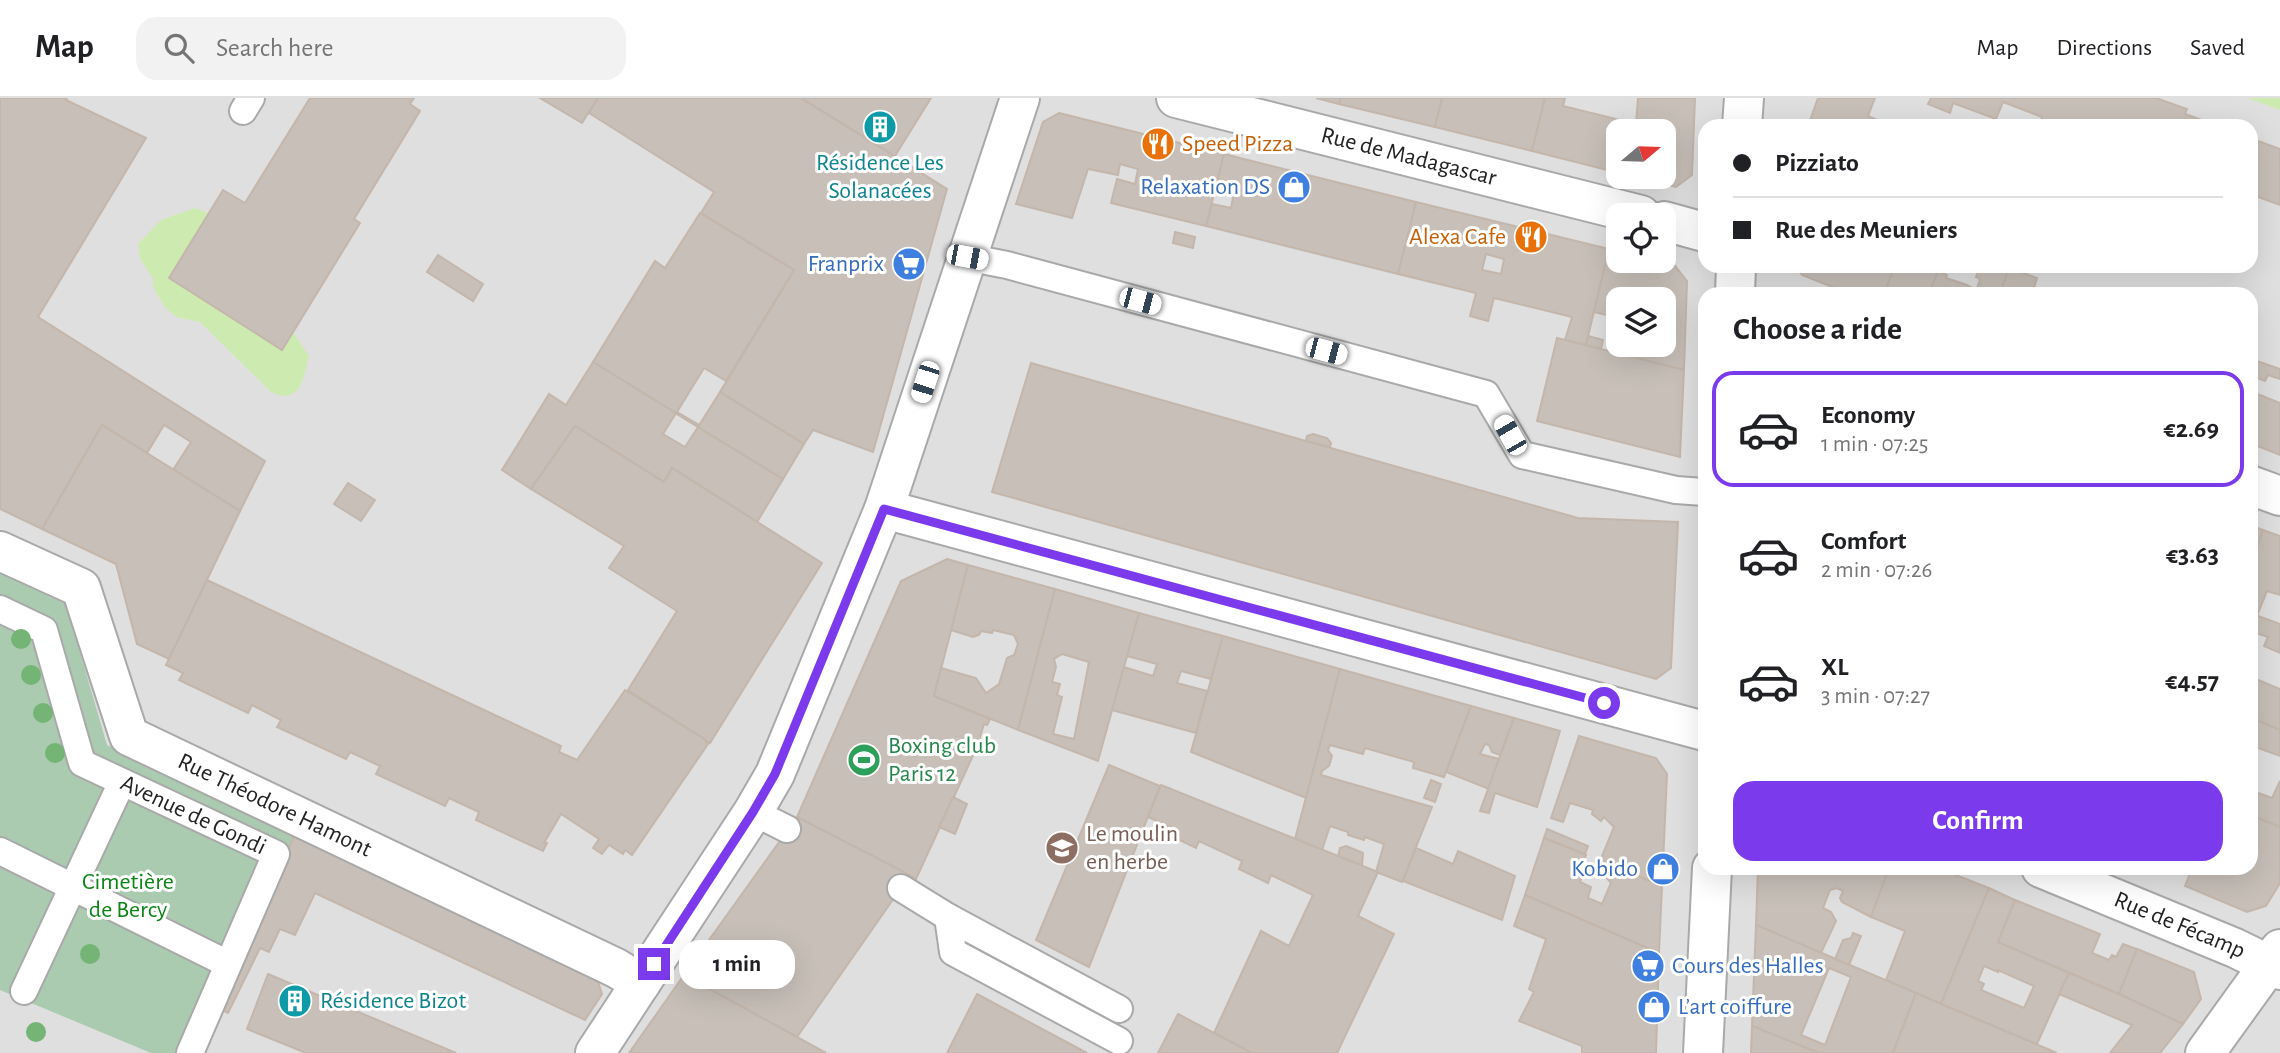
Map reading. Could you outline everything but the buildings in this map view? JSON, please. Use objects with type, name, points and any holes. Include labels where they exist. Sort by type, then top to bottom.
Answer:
[{"type":"street","points":[[595,1053],[753,812],[775,774],[884,509],[1020,98]]},
{"type":"street","name":"Rue de Madagascar","points":[[1175,98],[1606,206]]},
{"type":"street","points":[[1742,119],[1744,98]]},
{"type":"street","points":[[1676,224],[1698,230]]},
{"type":"street","points":[[2258,488],[2280,496]]},
{"type":"street","points":[[884,509],[1698,729]]},
{"type":"street","name":"Rue Théodore Hamont","points":[[0,551],[81,588],[129,736],[616,968],[641,984]]},
{"type":"street","points":[[1703,1053],[1712,875]]},
{"type":"street","name":"Rue de Fécamp","points":[[2059,875],[2277,961]]},
{"type":"street","points":[[2205,1053],[2277,961]]},
{"type":"lane","points":[[967,257],[1007,265],[1486,394],[1522,455],[1676,490],[1698,492]]},
{"type":"lane","name":"Avenue de Gondi","points":[[0,609],[44,630],[82,763],[276,854],[190,1053]]},
{"type":"lane","points":[[24,991],[122,782]]},
{"type":"lane","points":[[753,812],[787,830]]},
{"type":"lane","points":[[0,851],[228,964]]},
{"type":"lane","points":[[901,888],[948,917],[1119,1009]]},
{"type":"lane","points":[[948,917],[953,952],[1119,1041]]},
{"type":"shaded area","points":[[0,98],[2280,98],[2280,1053],[0,1053]]},
{"type":"green space","points":[[2248,98],[2280,98],[2280,110]]},
{"type":"green space","points":[[195,208],[208,213],[169,278],[282,350],[293,332],[309,356],[303,380],[295,392],[281,395],[271,392],[200,322],[176,317],[164,306],[153,287],[153,278],[140,259],[138,244],[161,220]]},
{"type":"green space","name":"Cimetière de Bercy","points":[[0,572],[66,604],[107,745],[295,834],[197,1053],[151,1053],[0,990]]},
{"type":"place","name":"Résidence Les Solanacées","points":[[880,127]]},
{"type":"place","name":"Speed Pizza","points":[[1158,144]]},
{"type":"place","name":"Relaxation DS","points":[[1294,187]]},
{"type":"place","name":"Alexa Cafe","points":[[1531,237]]},
{"type":"place","name":"Franprix","points":[[909,264]]},
{"type":"place","name":"Boxing club Paris 12","points":[[864,760]]},
{"type":"place","name":"Le moulin en herbe","points":[[1062,848]]},
{"type":"place","name":"Kobido","points":[[1663,869]]},
{"type":"place","name":"Cours des Halles","points":[[1648,966]]},
{"type":"place","name":"Résidence Bizot","points":[[295,1001]]},
{"type":"place","name":"L’art coiffure","points":[[1654,1007]]},
{"type":"route","points":[[654,964],[775,774],[884,509],[1604,703]]}]
